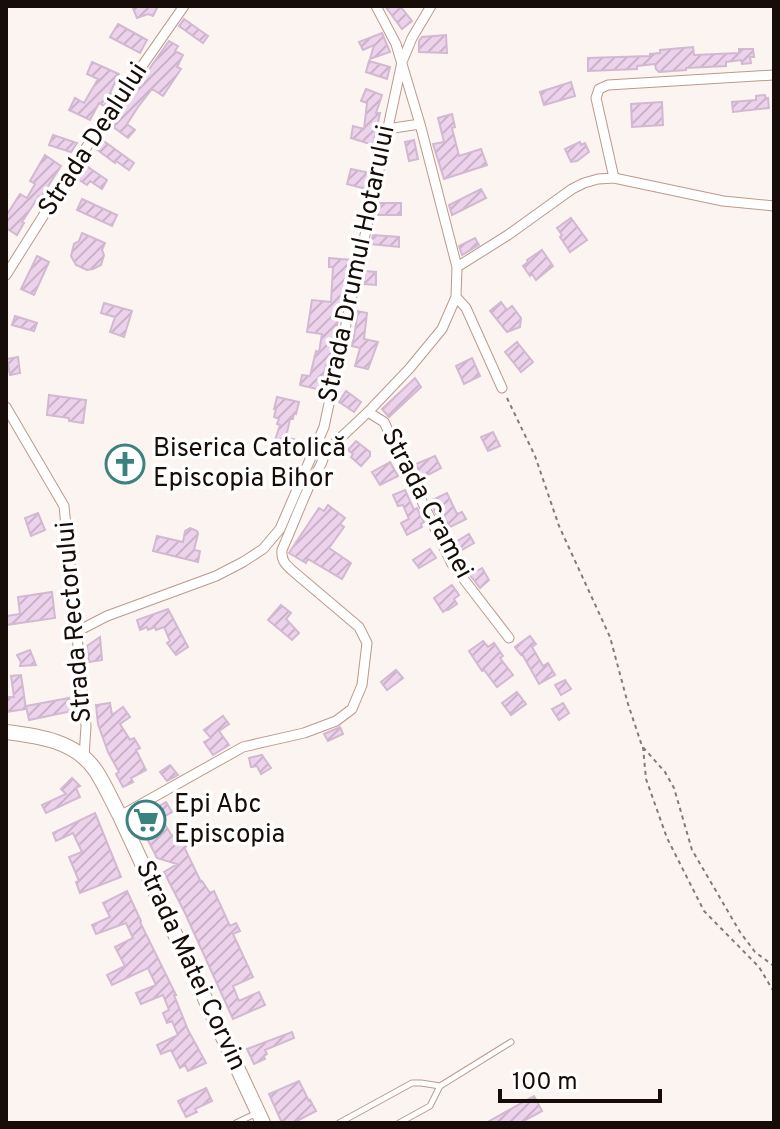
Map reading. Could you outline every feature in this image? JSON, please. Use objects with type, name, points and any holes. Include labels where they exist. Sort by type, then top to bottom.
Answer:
[{"type":"main road","points":[[6,732],[69,746],[84,757]]},
{"type":"main road","name":"Strada Matei Corvin","points":[[84,757],[96,770],[120,816],[261,1118]]},
{"type":"street","name":"Strada Dealului","points":[[6,275],[98,129],[184,6]]},
{"type":"street","points":[[315,452],[334,444],[409,369],[442,329],[456,297],[457,267],[420,124],[396,44],[376,6]]},
{"type":"street","name":"Strada Drumul Hotarului","points":[[76,632],[107,616],[216,576],[263,549],[280,529],[324,427],[402,62],[431,6]]},
{"type":"street","points":[[614,178],[596,98],[599,89],[608,85],[774,75]]},
{"type":"street","points":[[387,129],[420,124]]},
{"type":"street","points":[[457,267],[572,189],[598,179],[614,178],[723,201],[774,206]]},
{"type":"street","points":[[456,297],[466,308],[502,388]]},
{"type":"street","name":"Strada Rectorului","points":[[6,407],[64,506],[86,726],[84,757]]},
{"type":"street","name":"Strada Cramei","points":[[368,412],[384,422],[452,564],[509,638]]},
{"type":"street","points":[[120,816],[243,747],[304,733],[336,721],[352,709],[362,685],[367,643],[364,635],[359,627],[285,564],[282,557],[282,550],[310,484],[323,464],[323,459],[315,452]]},
{"type":"lane","points":[[399,1123],[430,1106],[440,1086],[511,1042]]},
{"type":"lane","points":[[339,1123],[412,1083],[440,1086]]},
{"type":"lane","points":[[236,1123],[261,1118]]},
{"type":"path","points":[[502,388],[535,456],[559,526],[610,637],[642,746],[646,779],[667,838],[704,911],[759,967],[774,992]]},
{"type":"path","points":[[642,746],[670,780],[692,850],[740,932],[755,952],[774,966]]},
{"type":"building","points":[[132,6],[158,6],[153,16],[148,14],[137,18]]},
{"type":"building","points":[[385,6],[400,6],[412,21],[402,29]]},
{"type":"building","points":[[184,19],[208,36],[203,43],[179,26]]},
{"type":"building","points":[[118,24],[147,40],[140,53],[110,37]]},
{"type":"building","points":[[382,33],[390,52],[370,59],[374,45],[363,50],[359,42]]},
{"type":"building","points":[[446,35],[447,53],[419,52],[422,37]]},
{"type":"building","points":[[169,41],[178,46],[175,51],[183,55],[177,67],[181,69],[163,96],[152,89],[138,107],[127,124],[135,130],[128,138],[112,126]]},
{"type":"building","points":[[693,47],[694,55],[739,53],[739,49],[753,49],[754,57],[750,57],[751,63],[742,64],[741,60],[726,62],[726,66],[686,70],[659,72],[655,64],[637,66],[637,69],[588,71],[588,58],[650,56],[660,53],[660,50]]},
{"type":"building","points":[[369,61],[390,67],[387,79],[366,72]]},
{"type":"building","points":[[92,62],[119,74],[110,93],[113,94],[104,106],[99,103],[90,120],[69,110],[75,98],[84,103],[98,79],[87,74]]},
{"type":"building","points":[[571,82],[575,96],[544,105],[540,92]]},
{"type":"building","points":[[366,89],[382,95],[376,113],[380,113],[373,145],[351,138],[353,126],[364,129],[367,103],[361,101]]},
{"type":"building","points":[[765,95],[769,108],[733,112],[732,102],[756,100],[756,96]]},
{"type":"building","points":[[662,102],[663,125],[632,127],[631,104]]},
{"type":"building","points":[[452,114],[459,156],[481,149],[487,165],[444,179],[433,144],[444,142],[438,118]]},
{"type":"building","points":[[53,135],[77,143],[71,152],[49,145]]},
{"type":"building","points":[[101,139],[134,163],[129,170],[95,148]]},
{"type":"building","points":[[414,140],[418,159],[409,161],[405,142]]},
{"type":"building","points":[[580,142],[581,145],[585,143],[589,152],[571,162],[565,149]]},
{"type":"building","points":[[45,155],[61,166],[22,222],[17,235],[6,228],[6,216],[20,194],[27,198],[35,184],[30,181]]},
{"type":"building","points":[[85,165],[107,180],[102,189],[90,181],[87,185],[76,178]]},
{"type":"building","points":[[351,169],[370,173],[366,189],[347,184]]},
{"type":"building","points":[[481,189],[486,198],[452,215],[449,205]]},
{"type":"building","points":[[82,199],[117,215],[112,226],[77,210]]},
{"type":"building","points":[[380,203],[401,203],[401,215],[378,215]]},
{"type":"building","points":[[571,218],[587,240],[570,252],[557,228]]},
{"type":"building","points":[[82,233],[105,243],[101,265],[93,269],[76,265],[71,256],[74,244]]},
{"type":"building","points":[[373,235],[399,237],[399,247],[371,244]]},
{"type":"building","points":[[475,238],[479,245],[462,255],[459,246]]},
{"type":"building","points":[[542,250],[553,266],[536,280],[523,266]]},
{"type":"building","points":[[37,256],[49,262],[34,295],[21,289]]},
{"type":"building","points":[[329,258],[352,260],[349,276],[346,276],[333,351],[329,366],[326,365],[321,390],[300,385],[302,375],[310,376],[322,334],[307,332],[312,300],[331,302],[333,267],[329,267]]},
{"type":"building","points":[[365,271],[376,272],[376,285],[364,284]]},
{"type":"building","points":[[501,302],[507,310],[512,306],[521,318],[520,327],[507,332],[490,311]]},
{"type":"building","points":[[104,303],[132,311],[124,337],[110,332],[115,317],[101,313]]},
{"type":"building","points":[[357,311],[367,313],[364,339],[378,342],[368,369],[355,366],[360,348],[352,346]]},
{"type":"building","points":[[15,316],[37,323],[34,331],[12,325]]},
{"type":"building","points":[[517,342],[533,362],[521,372],[505,352]]},
{"type":"building","points":[[18,357],[20,373],[10,375],[7,359]]},
{"type":"building","points":[[472,358],[480,376],[464,384],[456,366]]},
{"type":"building","points":[[415,378],[421,387],[389,417],[382,409]]},
{"type":"building","points":[[346,391],[361,402],[354,412],[339,402]]},
{"type":"building","points":[[49,395],[86,400],[83,423],[47,415]]},
{"type":"building","points":[[277,397],[299,402],[296,414],[290,419],[286,437],[303,442],[299,454],[273,446],[280,425],[277,424],[279,419],[274,417]]},
{"type":"building","points":[[493,432],[500,446],[488,451],[481,437]]},
{"type":"building","points":[[356,441],[370,452],[361,466],[348,450]]},
{"type":"building","points":[[435,456],[441,468],[422,478],[416,464]]},
{"type":"building","points":[[390,462],[398,476],[380,485],[372,472]]},
{"type":"building","points":[[405,490],[414,510],[417,508],[424,522],[422,527],[407,535],[401,523],[409,519],[403,505],[398,506],[393,495]]},
{"type":"building","points":[[447,493],[457,514],[462,512],[466,519],[450,527],[442,513],[437,516],[430,501]]},
{"type":"building","points":[[328,505],[345,518],[340,524],[344,527],[329,548],[351,563],[342,579],[308,559],[306,563],[289,553],[319,508],[324,511]]},
{"type":"building","points":[[38,513],[45,530],[31,536],[25,518]]},
{"type":"building","points":[[190,528],[198,534],[194,550],[200,551],[198,562],[153,551],[157,536],[183,542],[185,531]]},
{"type":"building","points":[[469,534],[474,543],[455,554],[451,545]]},
{"type":"building","points":[[430,549],[436,558],[419,568],[413,560]]},
{"type":"building","points":[[482,568],[489,580],[480,588],[470,575]]},
{"type":"building","points":[[452,585],[459,595],[454,599],[457,604],[443,612],[434,598]]},
{"type":"building","points":[[52,592],[55,618],[6,625],[6,616],[20,614],[18,597]]},
{"type":"building","points":[[281,605],[291,613],[286,619],[299,633],[292,640],[268,620]]},
{"type":"building","points":[[168,609],[188,647],[176,655],[167,643],[170,641],[164,627],[140,630],[137,620]]},
{"type":"building","points":[[530,636],[536,644],[532,647],[543,666],[548,663],[555,675],[539,684],[515,647]]},
{"type":"building","points":[[100,637],[102,660],[89,662],[87,646]]},
{"type":"building","points":[[483,641],[488,647],[494,643],[503,656],[500,658],[513,675],[497,687],[469,651]]},
{"type":"building","points":[[30,650],[36,665],[20,666],[17,655]]},
{"type":"building","points":[[396,670],[403,678],[387,690],[381,682]]},
{"type":"building","points":[[21,675],[26,709],[6,712],[6,697],[14,697],[11,676]]},
{"type":"building","points":[[565,680],[571,689],[561,695],[555,685]]},
{"type":"building","points":[[517,692],[526,704],[511,715],[502,703]]},
{"type":"building","points":[[69,698],[72,711],[29,720],[26,706]]},
{"type":"building","points":[[110,703],[112,715],[123,707],[130,717],[120,724],[130,740],[134,738],[140,748],[136,750],[146,770],[131,778],[133,782],[123,787],[98,724],[96,705]]},
{"type":"building","points":[[563,703],[569,713],[559,720],[552,709]]},
{"type":"building","points":[[223,716],[229,724],[219,731],[229,745],[213,755],[204,742],[211,738],[204,730]]},
{"type":"building","points":[[340,727],[343,734],[328,741],[324,734]]},
{"type":"building","points":[[262,755],[271,768],[261,774],[257,766],[251,767],[249,758]]},
{"type":"building","points":[[170,765],[178,775],[167,781],[160,772]]},
{"type":"building","points":[[72,778],[80,786],[76,788],[80,797],[46,813],[42,805],[66,794],[61,789]]},
{"type":"building","points":[[166,802],[172,812],[161,818],[172,836],[181,831],[187,843],[185,849],[201,882],[210,893],[214,891],[230,926],[236,923],[240,931],[233,934],[253,977],[233,986],[239,1001],[259,992],[265,1005],[233,1019],[164,872],[177,864],[157,858],[137,819]]},
{"type":"building","points":[[95,813],[121,877],[80,893],[76,882],[79,881],[69,857],[82,852],[73,833],[56,841],[53,833]]},
{"type":"building","points":[[127,891],[176,995],[188,1030],[206,1063],[188,1071],[185,1065],[180,1068],[171,1050],[161,1054],[157,1045],[178,1035],[172,1021],[167,1023],[163,1013],[169,1010],[163,995],[141,1004],[136,993],[156,985],[148,968],[112,985],[107,975],[125,966],[115,947],[133,938],[126,923],[96,934],[92,925],[110,917],[103,903]]},
{"type":"building","points":[[292,1032],[294,1038],[265,1050],[265,1059],[254,1064],[247,1049]]},
{"type":"building","points":[[299,1081],[316,1111],[293,1123],[282,1123],[269,1094]]},
{"type":"building","points":[[206,1088],[212,1101],[186,1117],[178,1101]]},
{"type":"building","points":[[534,1096],[542,1111],[520,1123],[486,1123]]},
{"type":"place","name":"Biserica Catolică Episcopia Bihor","points":[[125,464]]},
{"type":"place","name":"Epi Abc Episcopia","points":[[146,820]]}]
